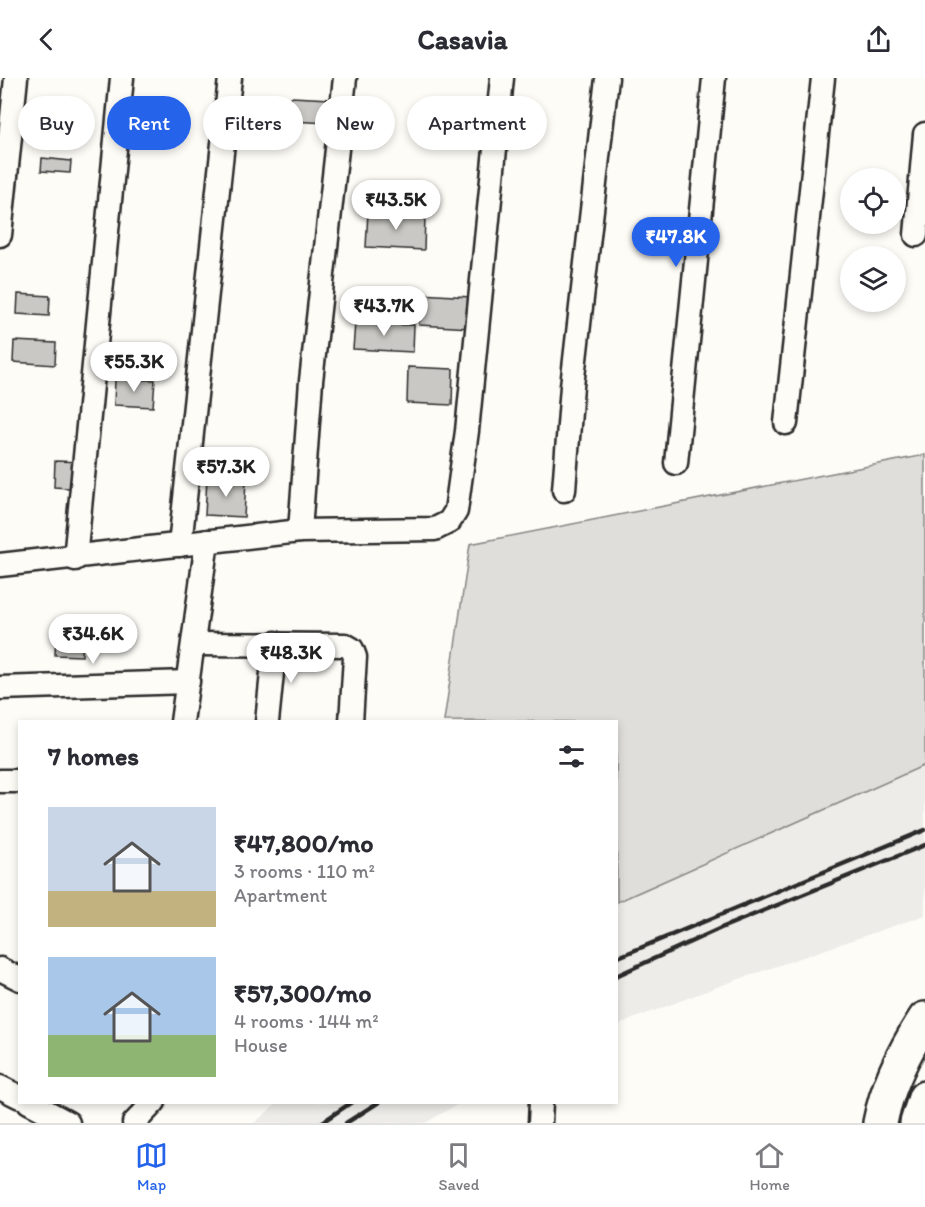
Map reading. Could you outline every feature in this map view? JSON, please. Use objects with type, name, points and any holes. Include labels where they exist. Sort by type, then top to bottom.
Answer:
[{"type":"highway","points":[[880,1123],[883,1108],[906,1048],[925,1019]]},
{"type":"highway","points":[[917,1123],[925,1098]]},
{"type":"street","points":[[0,235],[16,78]]},
{"type":"street","points":[[75,559],[122,78]]},
{"type":"street","points":[[180,545],[230,78]]},
{"type":"street","points":[[300,531],[311,381],[345,78]]},
{"type":"street","points":[[0,566],[300,531],[435,529],[448,522],[456,511],[469,407],[502,78]]},
{"type":"street","points":[[564,490],[572,386],[607,78]]},
{"type":"street","points":[[676,463],[714,78]]},
{"type":"street","points":[[786,423],[823,78]]},
{"type":"street","points":[[916,235],[925,134]]},
{"type":"street","points":[[182,720],[207,541]]},
{"type":"street","points":[[267,720],[275,643]]},
{"type":"street","points":[[194,644],[345,645],[352,649],[355,657],[351,720]]},
{"type":"street","points":[[0,688],[188,682]]},
{"type":"street","points":[[0,782],[18,781]]},
{"type":"street","points":[[0,969],[18,978]]},
{"type":"street","points":[[0,1087],[18,1096]]},
{"type":"street","points":[[33,1104],[68,1123]]},
{"type":"street","points":[[134,1123],[152,1104]]},
{"type":"street","points":[[540,1123],[541,1104]]},
{"type":"shaded area","points":[[925,455],[925,765],[618,902],[618,720],[444,720],[470,544]]},
{"type":"shaded area","points":[[925,765],[925,915],[722,985],[618,1025],[618,901]]},
{"type":"shaded area","points":[[277,1104],[458,1104],[425,1123],[254,1123]]},
{"type":"building","points":[[303,98],[315,98],[315,122],[303,122]]},
{"type":"building","points":[[42,158],[71,161],[70,173],[41,171]]},
{"type":"building","points":[[368,212],[425,215],[424,250],[366,247]]},
{"type":"building","points":[[18,294],[50,296],[49,316],[17,314]]},
{"type":"building","points":[[420,294],[471,297],[470,328],[419,325]]},
{"type":"building","points":[[355,323],[414,325],[413,352],[353,349]]},
{"type":"building","points":[[14,341],[56,343],[55,365],[13,362]]},
{"type":"building","points":[[408,367],[453,369],[452,405],[407,403]]},
{"type":"building","points":[[115,379],[155,380],[153,407],[114,405]]},
{"type":"building","points":[[55,461],[83,462],[82,489],[54,487]]},
{"type":"building","points":[[207,478],[246,480],[244,517],[205,515]]},
{"type":"building","points":[[56,634],[83,636],[82,656],[55,655]]},
{"type":"railway","points":[[618,957],[925,830]]},
{"type":"railway","points":[[618,975],[721,928],[925,845]]},
{"type":"railway","points":[[321,1123],[349,1104]]},
{"type":"railway","points":[[346,1123],[376,1104]]}]
